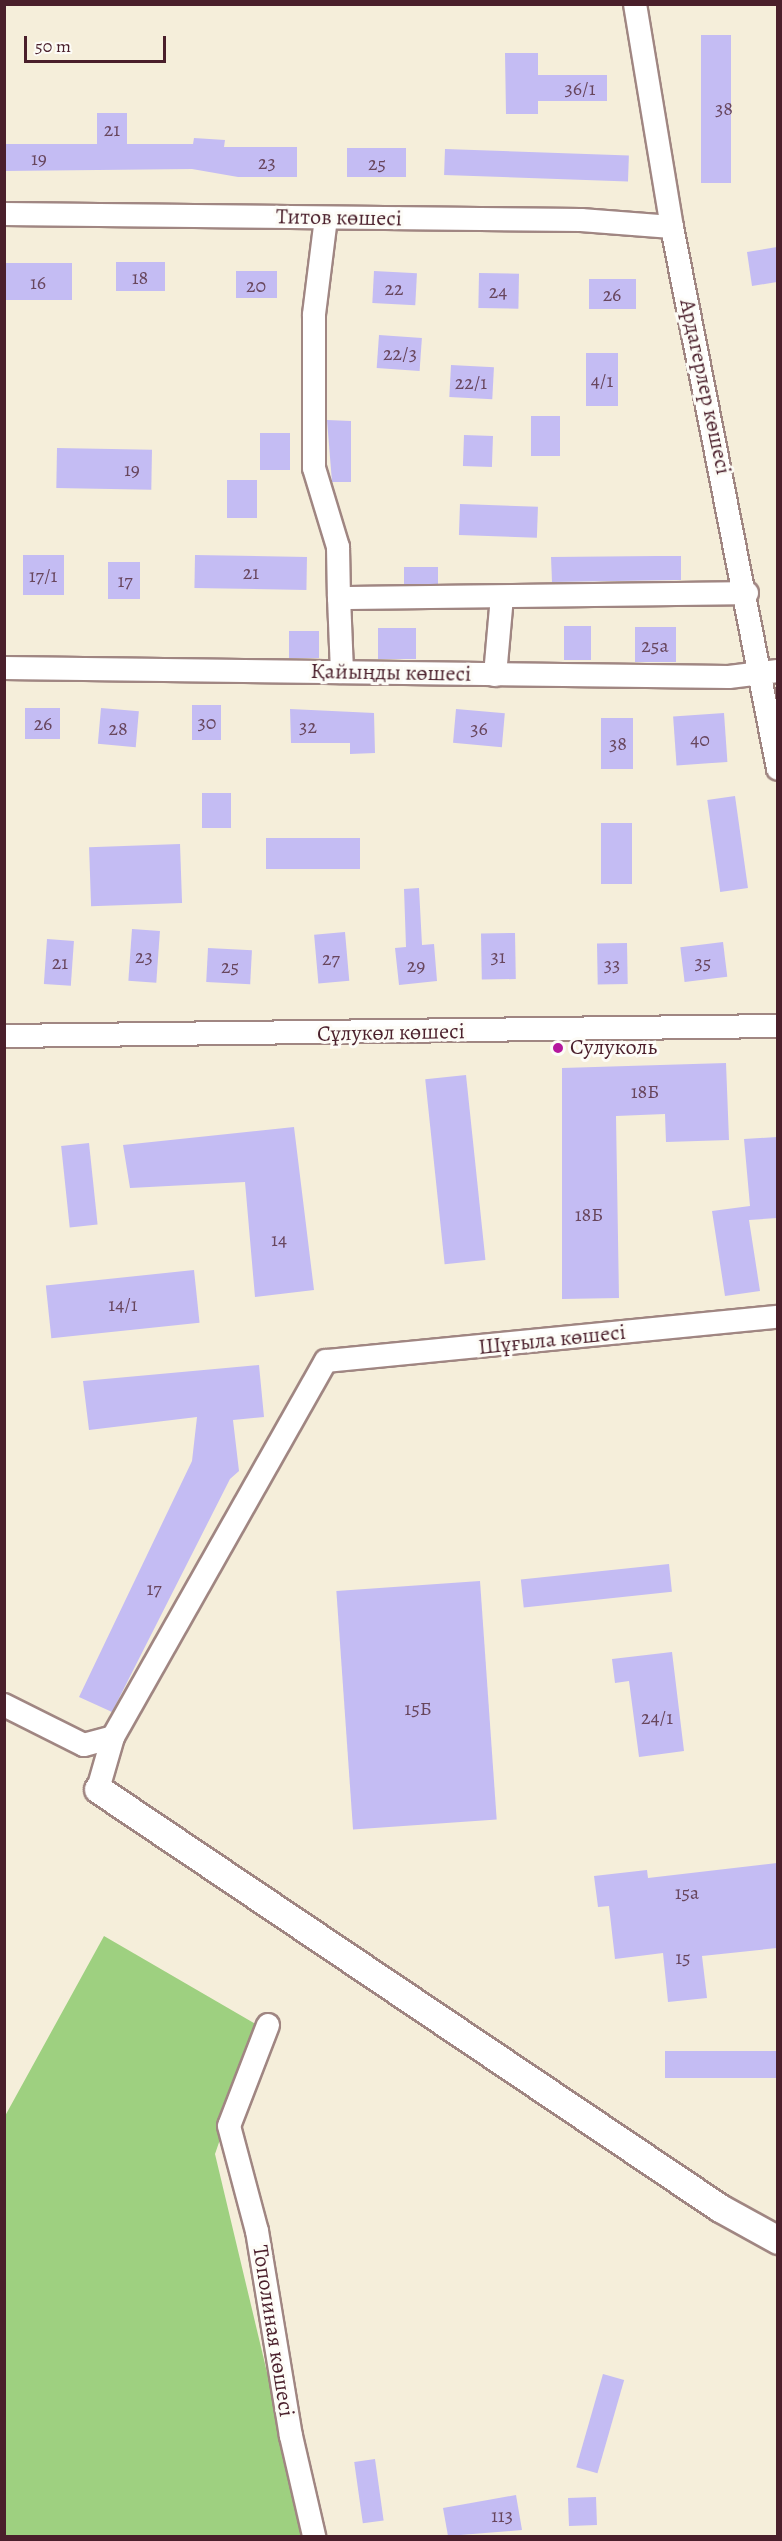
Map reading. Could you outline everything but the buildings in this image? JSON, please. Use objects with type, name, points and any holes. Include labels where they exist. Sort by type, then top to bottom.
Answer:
[{"type":"street","name":"Ардагерлер көшесі","points":[[635,4],[672,227],[747,593],[769,673],[777,769]]},
{"type":"street","name":"Титов көшесі","points":[[4,214],[581,220],[672,227]]},
{"type":"street","points":[[326,218],[314,315],[314,468],[338,547],[342,672]]},
{"type":"street","points":[[339,598],[747,593]]},
{"type":"street","points":[[495,675],[502,597]]},
{"type":"street","name":"Қайыңды көшесі","points":[[4,668],[495,675],[769,673]]},
{"type":"street","name":"Сұлукөл көшесі","points":[[4,1036],[777,1026]]},
{"type":"street","name":"Шұғыла көшесі","points":[[113,1737],[326,1361],[777,1317]]},
{"type":"street","points":[[4,1705],[84,1745],[113,1737]]},
{"type":"street","points":[[113,1737],[98,1789],[720,2208],[777,2240]]},
{"type":"street","name":"Тополиная көшесі","points":[[268,2025],[229,2127],[257,2231],[291,2436],[314,2536]]},
{"type":"green space","points":[[104,1936],[259,2026],[215,2154],[306,2536],[5,2536],[5,2116]]},
{"type":"place","name":"Сулуколь","points":[[558,1048]]}]
